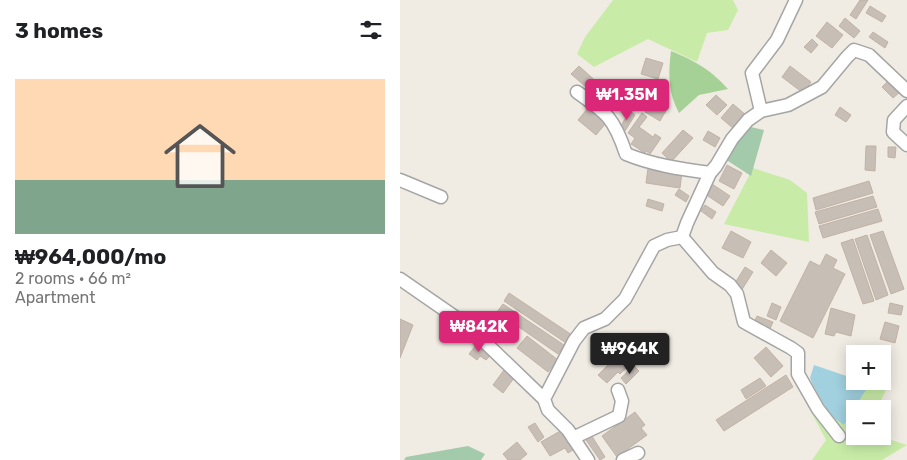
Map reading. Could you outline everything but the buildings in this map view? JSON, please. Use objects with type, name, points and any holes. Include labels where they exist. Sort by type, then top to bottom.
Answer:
[{"type":"street","points":[[761,111],[752,72],[777,40],[796,0]]},
{"type":"street","points":[[682,237],[710,172],[716,166],[732,139],[748,120],[761,111],[788,104],[822,87],[854,50],[869,55],[907,91]]},
{"type":"street","points":[[577,92],[606,112],[619,132],[626,154],[663,166],[710,172]]},
{"type":"street","points":[[907,106],[894,120],[893,132],[907,145]]},
{"type":"street","points":[[400,180],[441,198]]},
{"type":"street","points":[[682,237],[713,273],[730,285],[736,294],[744,322],[798,353],[798,374],[818,409],[839,436]]},
{"type":"street","points":[[544,399],[574,341],[584,328],[605,319],[625,299],[654,246],[667,240],[682,237]]},
{"type":"street","points":[[400,279],[468,326],[491,346],[544,399],[548,410],[574,438],[588,460]]},
{"type":"street","points":[[574,438],[619,416],[622,401],[618,390]]},
{"type":"street","points":[[623,460],[638,453]]},
{"type":"green space","points":[[613,0],[733,0],[738,10],[728,30],[707,33],[697,62],[648,39],[594,67],[577,54],[585,37]]},
{"type":"green space","points":[[671,51],[702,66],[728,89],[699,95],[679,113],[675,105],[670,83]]},
{"type":"green space","points":[[746,126],[764,130],[751,176],[725,159]]},
{"type":"green space","points":[[753,168],[790,180],[807,193],[809,242],[724,224]]},
{"type":"green space","points":[[813,385],[830,415],[846,403],[846,445],[891,445],[891,440],[907,445],[882,460],[812,460],[826,440],[801,393]]},
{"type":"green space","points":[[864,390],[886,390],[881,400],[851,400]]},
{"type":"green space","points":[[468,446],[485,454],[481,460],[404,460],[406,457]]},
{"type":"water","points":[[814,365],[846,376],[846,390],[866,390],[860,400],[846,400],[846,422],[844,425],[830,415],[810,378]]}]
